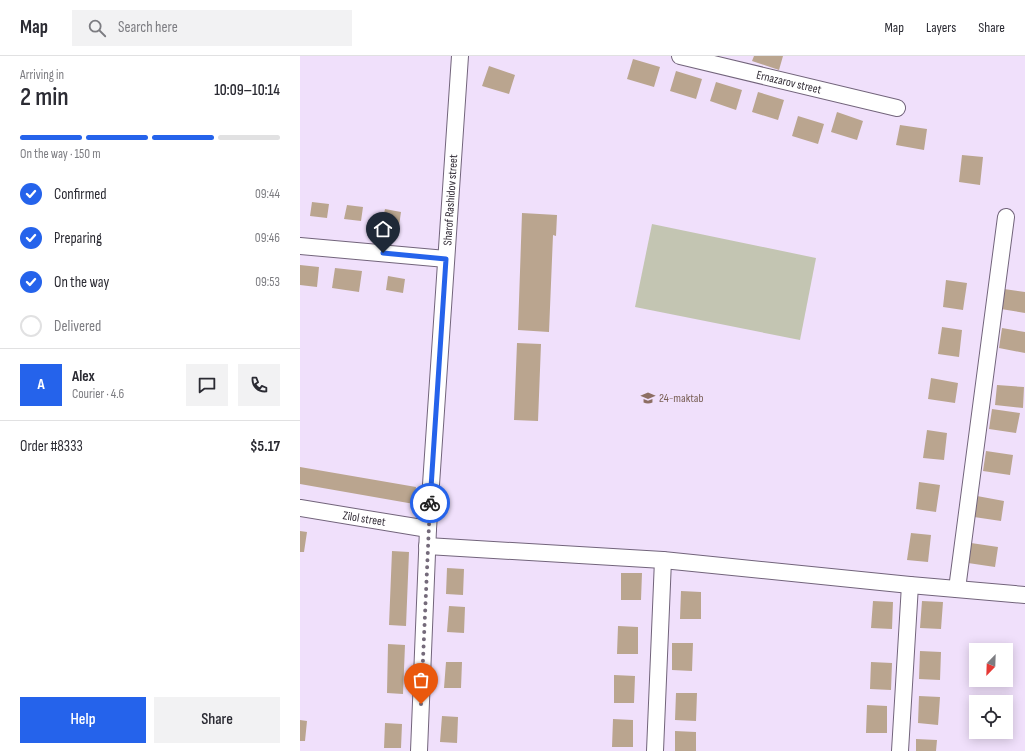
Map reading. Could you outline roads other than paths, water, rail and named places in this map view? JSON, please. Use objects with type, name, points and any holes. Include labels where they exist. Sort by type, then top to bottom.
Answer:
[{"type":"street","name":"Sharof Rashidov street","points":[[419,751],[427,546],[460,56]]},
{"type":"street","name":"Ernazarov street","points":[[680,56],[897,108]]},
{"type":"street","points":[[957,589],[1006,217]]},
{"type":"street","points":[[300,246],[446,259]]},
{"type":"street","name":"Zilol street","points":[[300,508],[428,530]]},
{"type":"street","points":[[427,546],[663,560],[1025,595]]},
{"type":"street","points":[[655,751],[663,560]]},
{"type":"street","points":[[900,751],[910,585]]},
{"type":"place","name":"24-maktab","points":[[648,398]]}]
